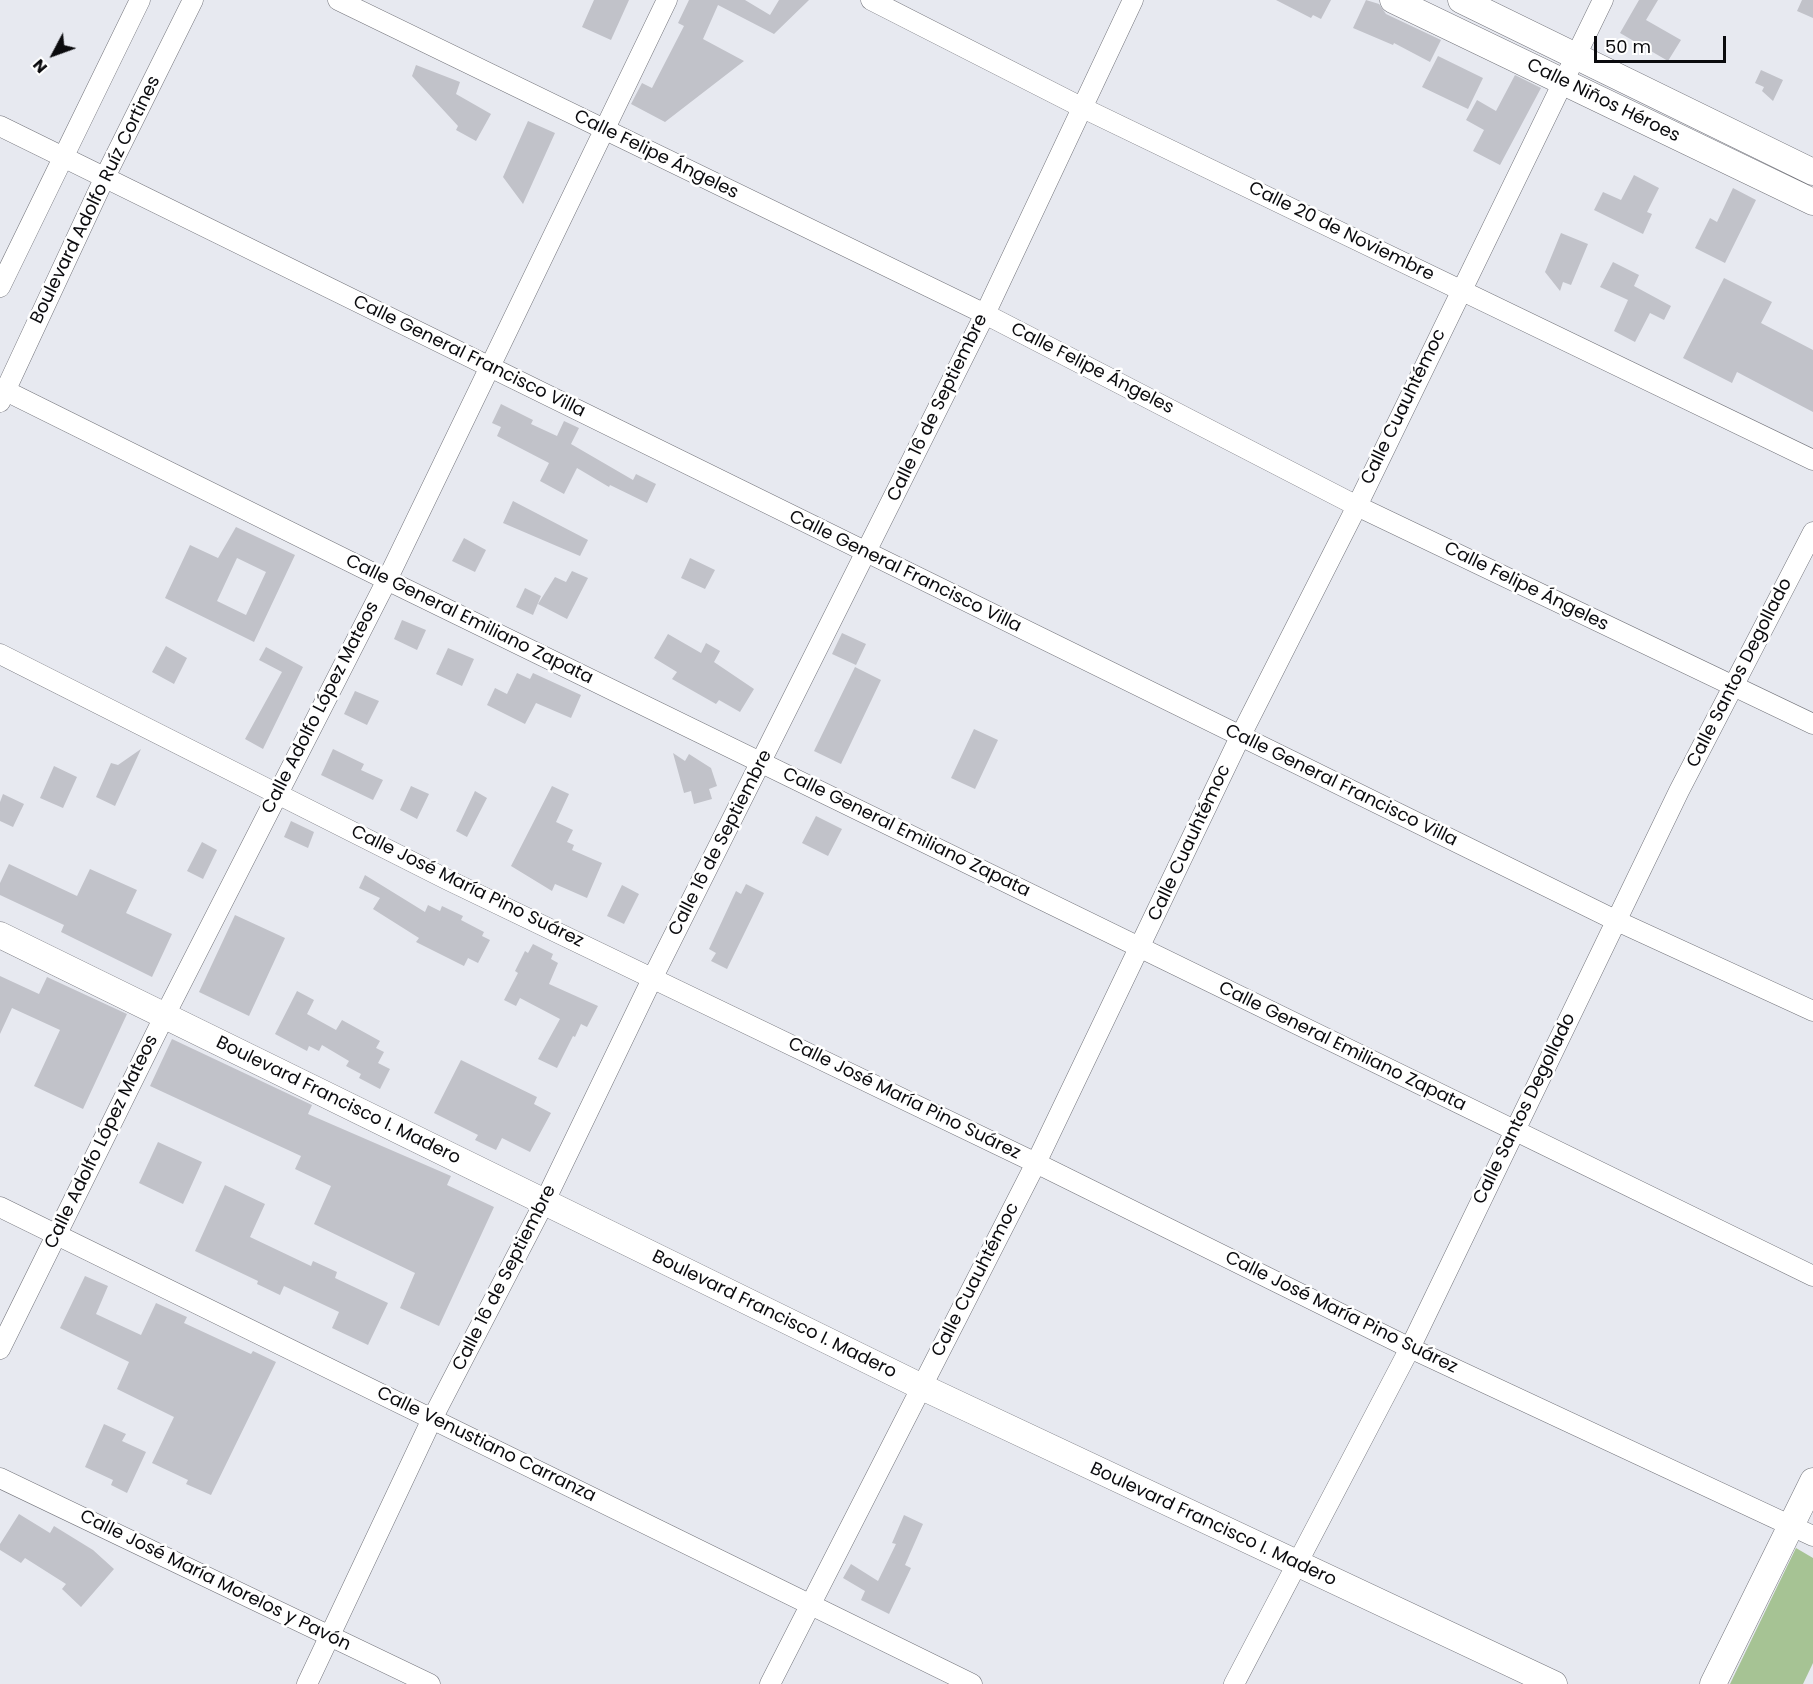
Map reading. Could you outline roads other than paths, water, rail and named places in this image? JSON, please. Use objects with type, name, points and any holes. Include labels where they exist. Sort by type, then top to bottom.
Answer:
[{"type":"street","points":[[0,287],[140,0]]},
{"type":"street","name":"Boulevard Adolfo Ruíz Cortines","points":[[2,394],[104,179],[193,0]]},
{"type":"street","name":"Calle Felipe Ángeles","points":[[338,0],[985,314],[1357,506],[1813,724]]},
{"type":"street","name":"Calle Adolfo López Mateos","points":[[0,1349],[277,792],[387,580],[667,0]]},
{"type":"street","name":"Calle 20 de Noviembre","points":[[871,0],[1083,108],[1813,460]]},
{"type":"street","name":"Calle 16 de Septiembre","points":[[307,1684],[432,1419],[544,1203],[653,977],[985,314],[1133,0]]},
{"type":"street","name":"Calle Niños Héroes","points":[[1393,0],[1813,202]]},
{"type":"street","name":"Calle Niños Héroes","points":[[1461,0],[1813,172]]},
{"type":"street","name":"Calle Cuauhtémoc","points":[[770,1684],[1036,1163],[1240,737],[1357,506],[1603,0]]},
{"type":"street","name":"Calle General Francisco Villa","points":[[0,126],[1240,737],[1617,921],[1813,1011]]},
{"type":"street","name":"Calle General Emiliano Zapata","points":[[2,394],[1813,1276]]},
{"type":"street","name":"Calle Santos Degollado","points":[[1234,1684],[1298,1566],[1410,1348],[1679,791],[1813,532]]},
{"type":"street","name":"Calle José María Pino Suárez","points":[[0,654],[448,880],[1036,1163],[1410,1348],[1802,1530]]},
{"type":"street","name":"Boulevard Francisco I. Madero","points":[[0,936],[922,1387],[1298,1566],[1554,1684]]},
{"type":"street","name":"Calle Venustiano Carranza","points":[[0,1207],[972,1684]]},
{"type":"street","name":"Calle José María Morelos y Pavón","points":[[0,1478],[430,1684]]},
{"type":"street","points":[[1713,1684],[1802,1530],[1813,1481]]}]
